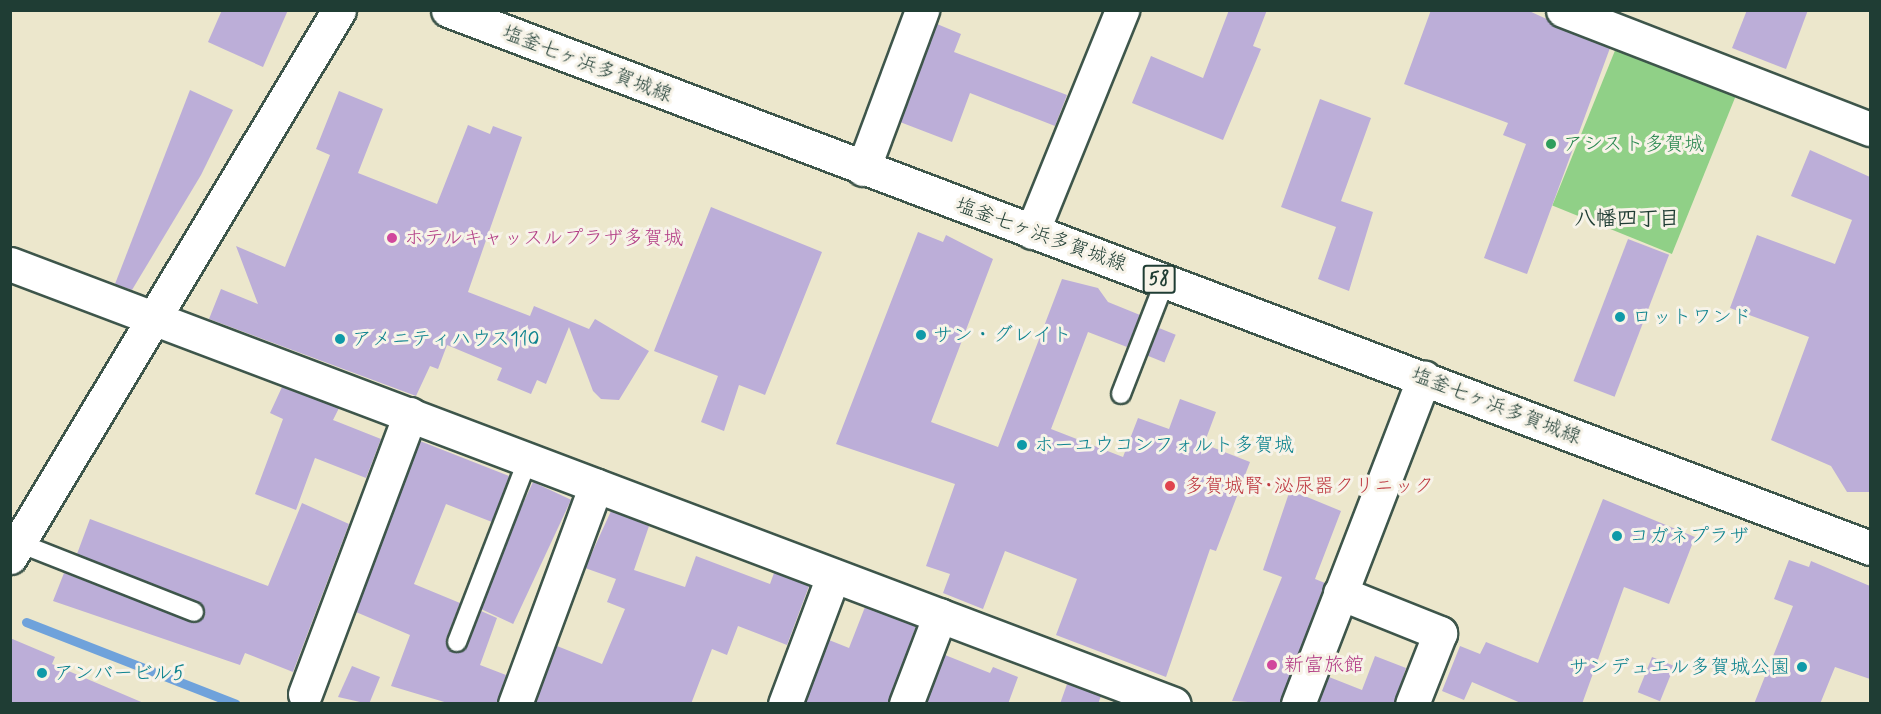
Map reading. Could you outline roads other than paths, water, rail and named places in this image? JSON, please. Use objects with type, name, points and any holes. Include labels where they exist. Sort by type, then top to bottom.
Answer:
[{"type":"street","points":[[15,550],[339,10]]},
{"type":"street","name":"塩釜七ヶ浜多賀城線","points":[[448,10],[863,169],[1424,378],[1870,548]]},
{"type":"street","points":[[863,169],[922,10]]},
{"type":"street","points":[[1032,232],[1122,10]]},
{"type":"street","points":[[1563,10],[1870,129]]},
{"type":"street","points":[[10,264],[940,615],[1121,694],[1174,704]]},
{"type":"street","points":[[1298,704],[1424,378]]},
{"type":"street","points":[[305,694],[410,414]]},
{"type":"street","points":[[515,704],[596,485]]},
{"type":"street","points":[[785,704],[833,576]]},
{"type":"street","points":[[1340,593],[1440,633],[1412,704]]},
{"type":"street","points":[[906,704],[940,615]]},
{"type":"lane","points":[[1121,394],[1165,281]]},
{"type":"lane","points":[[457,642],[528,459]]},
{"type":"lane","points":[[15,550],[194,612]]},
{"type":"waterway","points":[[26,622],[236,704]]},
{"type":"place","name":"アシスト多賀城","points":[[1551,144]]},
{"type":"place","name":"ホテルキャッスルプラザ多賀城","points":[[392,238]]},
{"type":"place","name":"ロットワンド","points":[[1620,317]]},
{"type":"place","name":"サン・グレイト","points":[[921,335]]},
{"type":"place","name":"アメニティハウス110","points":[[340,339]]},
{"type":"place","name":"ホーユウコンフォルト多賀城","points":[[1022,445]]},
{"type":"place","name":"多賀城腎･泌尿器クリニック","points":[[1170,486]]},
{"type":"place","name":"コガネプラザ","points":[[1617,536]]},
{"type":"place","name":"新富旅館","points":[[1272,665]]},
{"type":"place","name":"サンデュエル多賀城公園","points":[[1802,667]]},
{"type":"place","name":"アンバービル5","points":[[42,673]]},
{"type":"district","name":"八幡四丁目","points":[[1627,219]]}]
